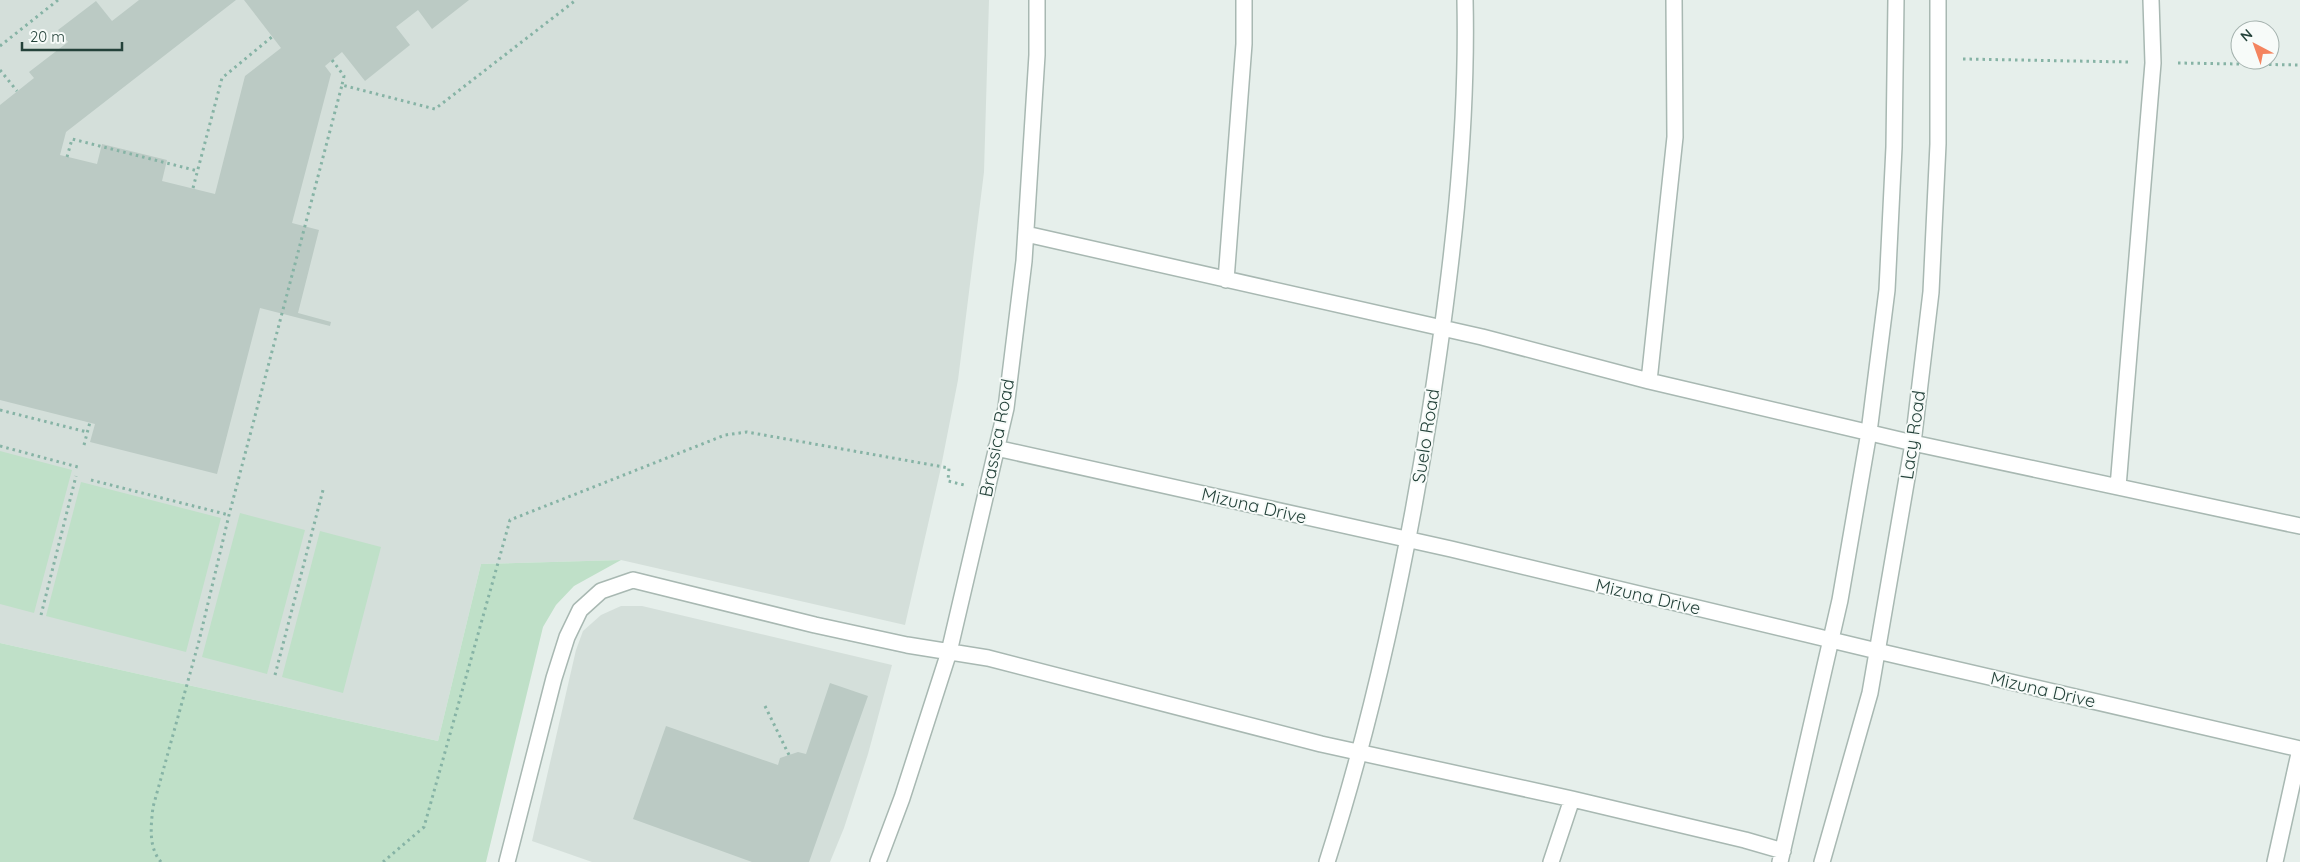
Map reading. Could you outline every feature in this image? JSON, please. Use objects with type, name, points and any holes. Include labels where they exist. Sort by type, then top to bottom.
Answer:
[{"type":"street","name":"Brassica Road","points":[[878,862],[902,798],[949,652],[1006,408],[1026,234],[1037,55],[1037,0]]},
{"type":"street","points":[[1226,280],[1244,44],[1244,0]]},
{"type":"street","name":"Suelo Road","points":[[1327,862],[1343,812],[1398,596],[1443,328],[1458,183],[1466,44],[1465,0]]},
{"type":"street","points":[[1649,380],[1675,137],[1674,0]]},
{"type":"street","points":[[507,862],[554,678],[567,637],[580,610],[601,591],[633,580],[799,622],[907,645],[988,658],[1358,752],[1745,840],[1781,857],[1831,640],[1870,432],[1888,290],[1894,147],[1896,0]]},
{"type":"street","name":"Lacy Road","points":[[1824,862],[1870,693],[1913,442],[1931,292],[1938,144],[1938,0]]},
{"type":"street","points":[[2118,487],[2153,62],[2151,0]]},
{"type":"street","points":[[1026,234],[1443,328],[1649,380],[1913,442],[2300,526]]},
{"type":"street","name":"Mizuna Drive","points":[[996,448],[1408,540],[2300,749]]},
{"type":"street","points":[[2275,862],[2300,749]]},
{"type":"street","points":[[1551,862],[1572,800]]},
{"type":"path","points":[[0,46],[58,0]]},
{"type":"path","points":[[342,85],[435,109],[576,0]]},
{"type":"path","points":[[193,188],[222,78],[273,36]]},
{"type":"path","points":[[1969,59],[2136,62]]},
{"type":"path","points":[[161,862],[150,832],[153,807],[199,641],[229,515],[342,85],[344,76],[332,60]]},
{"type":"path","points":[[2176,63],[2300,64]]},
{"type":"path","points":[[0,70],[17,92]]},
{"type":"path","points":[[68,157],[72,139],[198,171]]},
{"type":"path","points":[[0,410],[87,432]]},
{"type":"path","points":[[84,446],[90,422]]},
{"type":"path","points":[[0,446],[78,467]]},
{"type":"path","points":[[949,468],[948,481],[963,485]]},
{"type":"path","points":[[40,615],[76,476]]},
{"type":"path","points":[[90,480],[229,515]]},
{"type":"path","points":[[275,676],[323,490]]},
{"type":"path","points":[[765,706],[789,755]]},
{"type":"shaded area","points":[[0,0],[989,0],[984,172],[958,380],[940,472],[905,625],[621,560],[481,564],[438,741],[0,643]]},
{"type":"shaded area","points":[[621,606],[642,606],[892,665],[868,754],[844,828],[830,862],[592,862],[532,841],[576,650],[583,631],[601,615]]},
{"type":"green space","points":[[0,451],[72,470],[34,613],[0,604]]},
{"type":"green space","points":[[81,482],[221,518],[186,652],[46,616]]},
{"type":"green space","points":[[240,513],[305,530],[267,674],[202,657]]},
{"type":"green space","points":[[320,531],[381,547],[343,693],[282,677]]},
{"type":"green space","points":[[621,560],[574,586],[556,605],[543,627],[486,862],[0,862],[0,643],[438,741],[481,564]]},
{"type":"building","points":[[139,0],[236,0],[66,132],[60,155],[97,164],[102,144],[167,160],[162,181],[215,194],[245,76],[281,48],[244,0],[469,0],[432,29],[418,10],[396,27],[410,45],[365,81],[342,52],[325,66],[331,74],[292,223],[319,230],[298,313],[331,322],[330,326],[260,308],[217,474],[90,442],[95,424],[0,400],[0,105],[34,78],[29,72],[68,42],[58,30],[96,1],[112,21]]},
{"type":"building","points":[[830,683],[868,696],[809,862],[752,862],[633,819],[666,726],[778,765],[780,758],[798,752],[806,754]]}]
